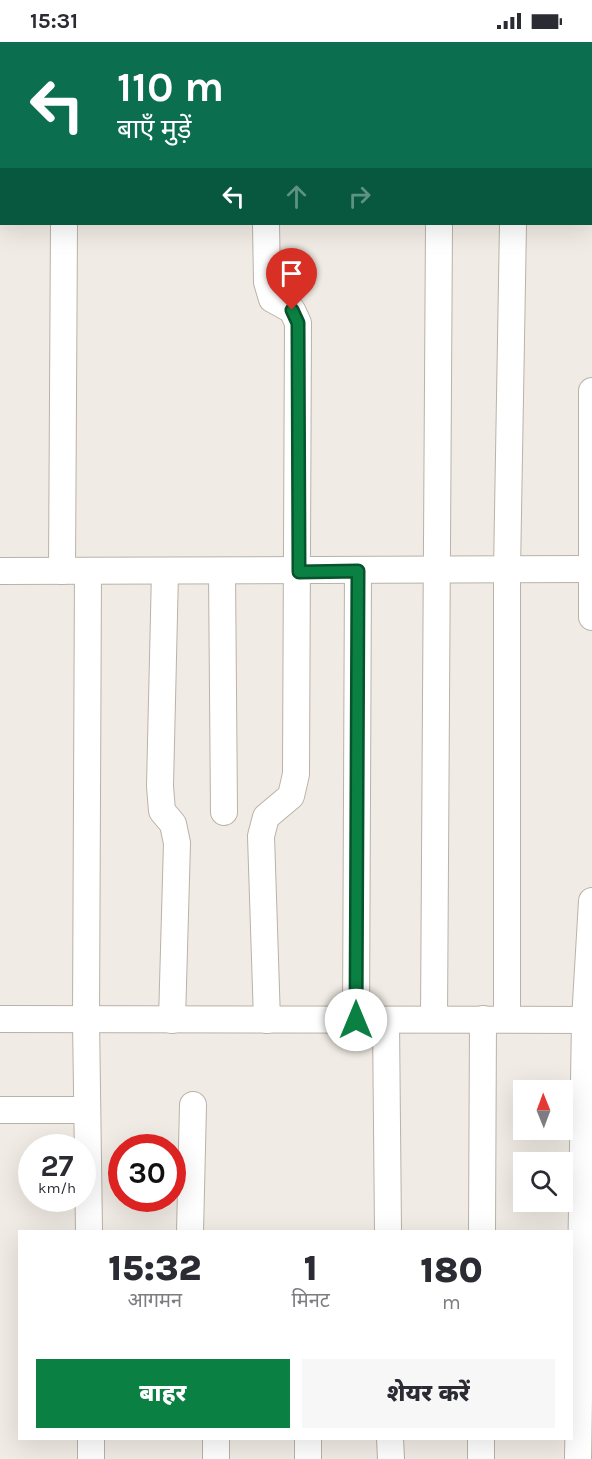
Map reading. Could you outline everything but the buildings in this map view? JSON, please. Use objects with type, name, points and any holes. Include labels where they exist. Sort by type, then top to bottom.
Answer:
[{"type":"street","points":[[62,571],[64,225]]},
{"type":"street","points":[[266,225],[267,282],[272,299],[292,310],[298,323],[299,572],[296,774],[291,796],[266,817],[261,836],[267,1020]]},
{"type":"street","points":[[434,1019],[439,225]]},
{"type":"street","points":[[482,1230],[495,1019],[507,571],[513,225]]},
{"type":"street","points":[[592,391],[592,617]]},
{"type":"street","points":[[0,571],[299,572],[592,569]]},
{"type":"street","points":[[88,571],[86,1019],[89,1230]]},
{"type":"street","points":[[356,1020],[358,571]]},
{"type":"street","points":[[165,572],[160,786],[162,811],[173,824],[177,843],[172,1020]]},
{"type":"street","points":[[222,572],[224,812]]},
{"type":"street","points":[[578,1459],[592,901]]},
{"type":"street","points":[[0,1019],[589,1020]]},
{"type":"street","points":[[386,1020],[388,1230]]},
{"type":"street","points":[[190,1230],[193,1105]]},
{"type":"street","points":[[0,1110],[87,1110]]},
{"type":"street","points":[[91,1440],[91,1459]]},
{"type":"street","points":[[216,1440],[216,1459]]},
{"type":"street","points":[[308,1440],[308,1459]]},
{"type":"street","points":[[390,1440],[391,1459]]},
{"type":"street","points":[[481,1440],[481,1459]]},
{"type":"route","points":[[292,310],[298,323],[299,572],[358,571],[356,1020]]}]
